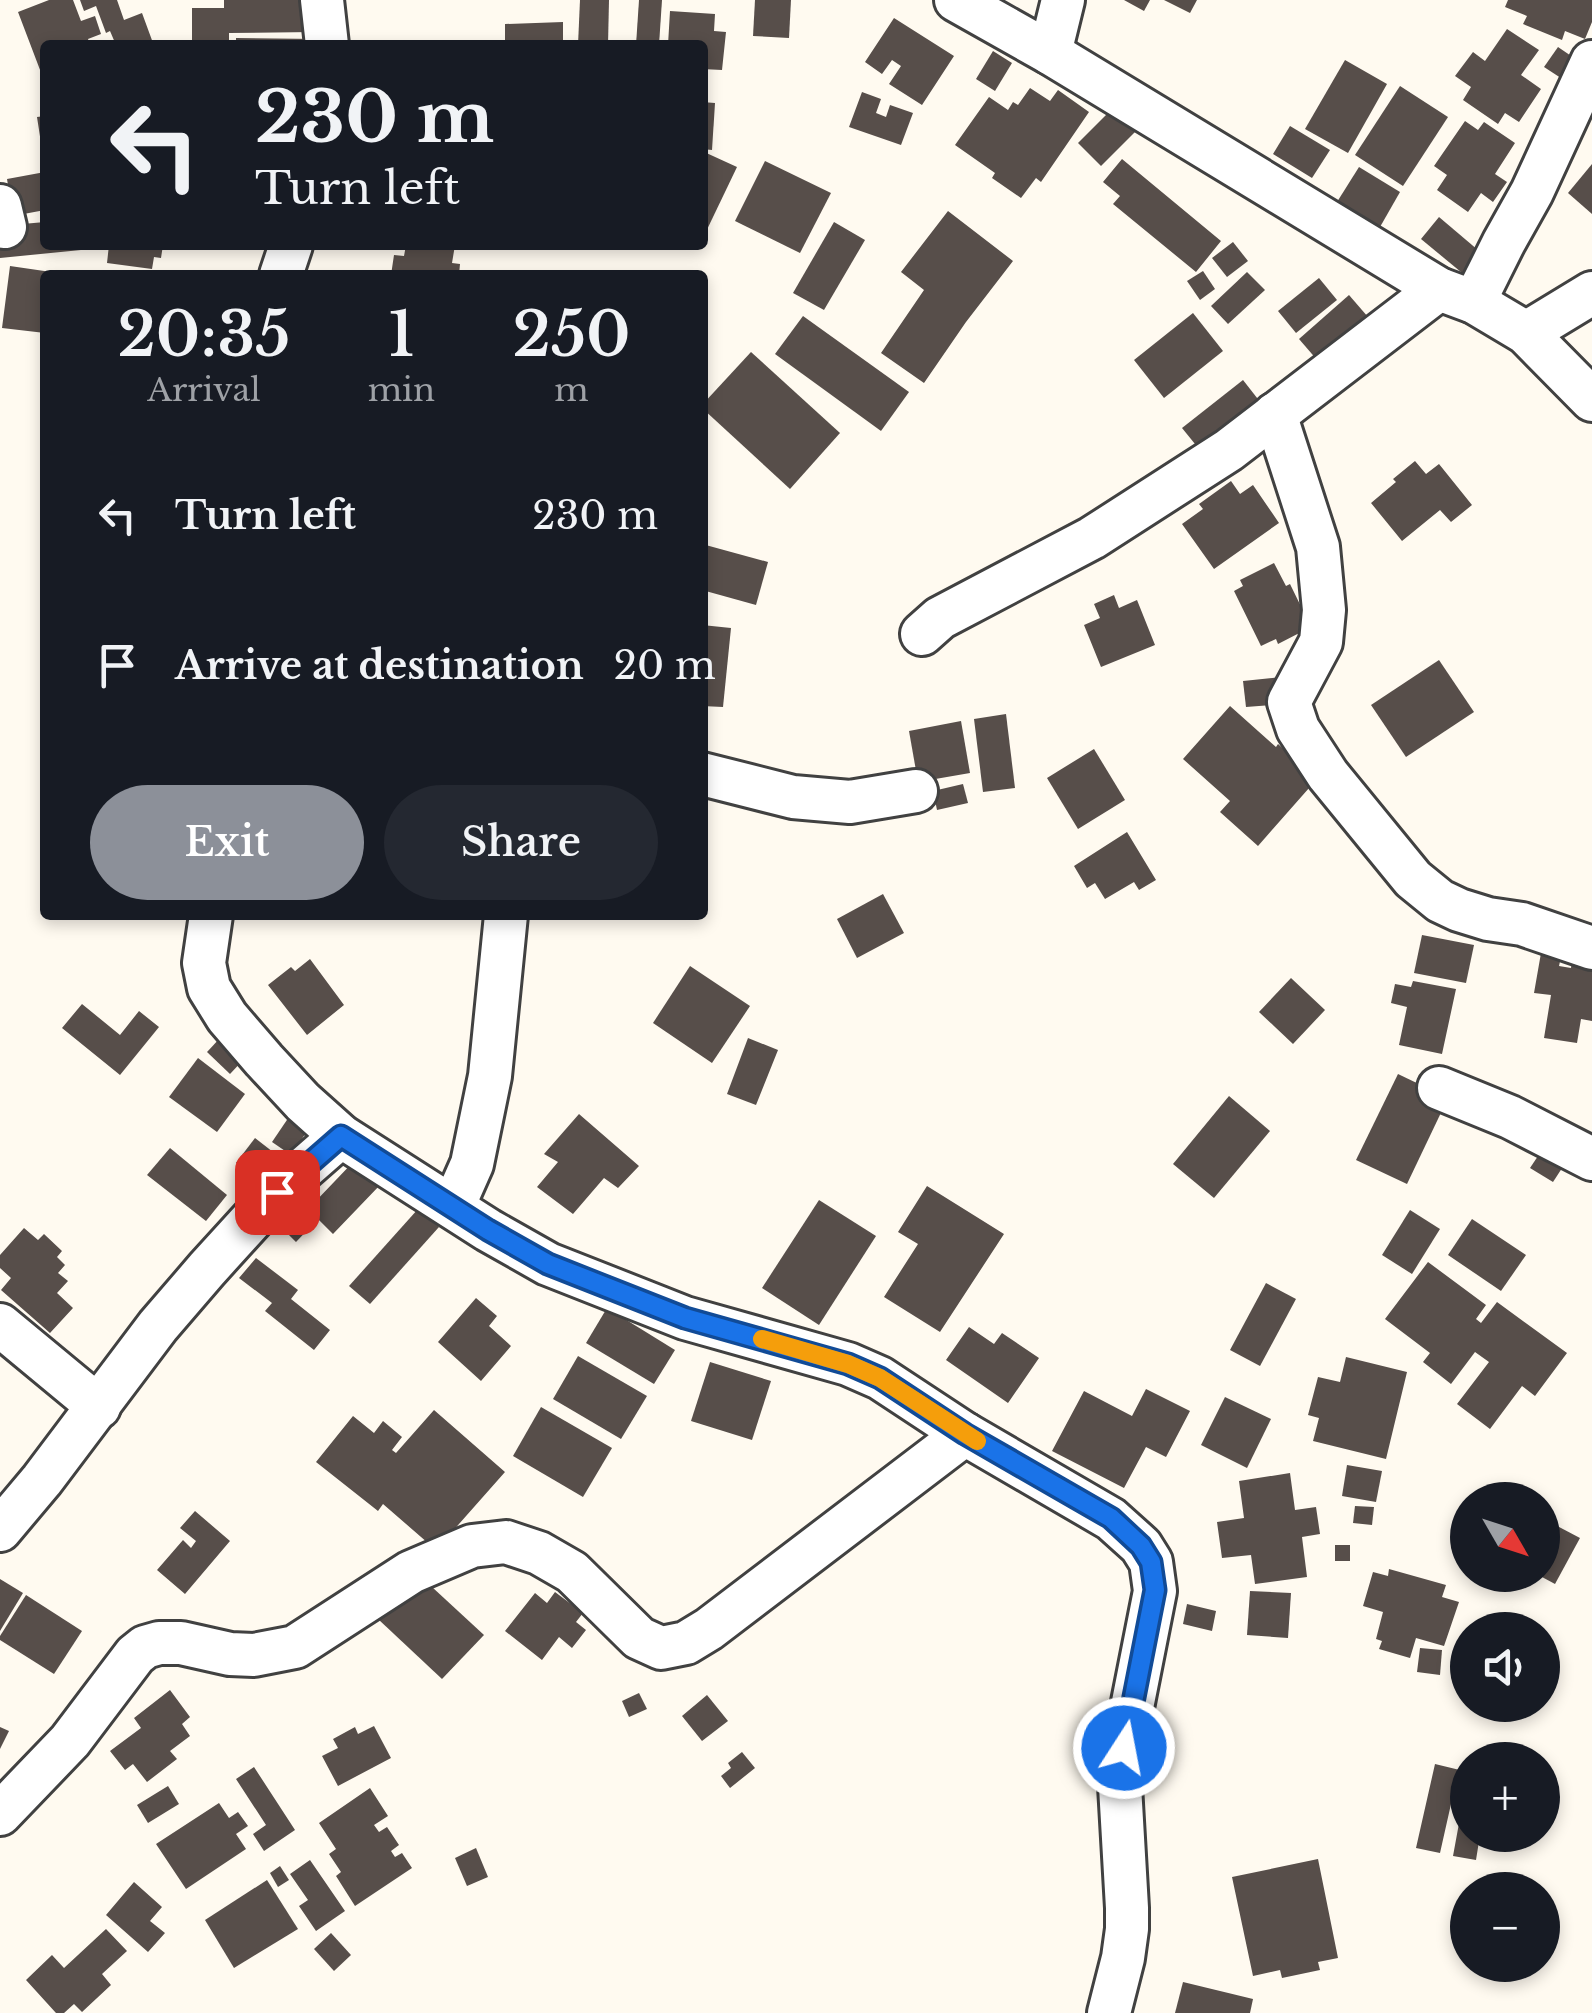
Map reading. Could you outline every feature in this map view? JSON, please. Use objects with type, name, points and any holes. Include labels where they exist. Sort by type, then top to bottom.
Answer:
[{"type":"street","points":[[322,0],[327,40]]},
{"type":"street","points":[[956,0],[1526,334],[1592,400]]},
{"type":"street","points":[[1050,53],[1063,0]]},
{"type":"street","points":[[922,634],[940,618],[1128,516],[1457,295],[1504,242],[1532,192],[1592,62]]},
{"type":"street","points":[[1526,334],[1592,292]]},
{"type":"street","points":[[1275,414],[1318,548],[1324,610],[1321,642],[1289,702],[1298,730],[1356,812],[1412,879],[1440,902],[1592,948]]},
{"type":"street","points":[[708,775],[794,796],[850,802],[916,791]]},
{"type":"street","points":[[210,920],[204,963],[209,988],[227,1017],[264,1060],[341,1136],[548,1264],[685,1318],[848,1364],[880,1378],[965,1434],[1111,1518],[1141,1546],[1151,1562],[1155,1590],[1124,1748],[1120,1786],[1127,1930],[1109,2013]]},
{"type":"street","points":[[453,1208],[472,1164],[490,1076],[506,920]]},
{"type":"street","points":[[1439,1088],[1592,1158]]},
{"type":"street","points":[[0,1530],[206,1269],[277,1192],[341,1136]]},
{"type":"street","points":[[0,1325],[98,1407]]},
{"type":"street","points":[[0,1814],[70,1741],[134,1654],[144,1647],[182,1644],[254,1655],[295,1647],[411,1572],[472,1546],[506,1542],[540,1552],[572,1572],[639,1638],[661,1648],[686,1643],[770,1584],[965,1434]]},
{"type":"building","points":[[49,0],[73,0],[81,21],[95,16],[101,34],[88,40],[40,40],[40,70],[18,12]]},
{"type":"building","points":[[80,0],[117,0],[124,20],[142,13],[152,40],[114,40],[110,31],[106,33],[96,6],[84,11]]},
{"type":"building","points":[[224,0],[314,0],[314,32],[229,33],[229,40],[192,40],[192,8],[224,8]]},
{"type":"building","points":[[580,0],[609,0],[608,40],[578,40]]},
{"type":"building","points":[[639,0],[662,0],[659,40],[636,40]]},
{"type":"building","points":[[755,0],[791,0],[789,38],[753,36]]},
{"type":"building","points":[[1124,0],[1150,0],[1144,11]]},
{"type":"building","points":[[1164,0],[1197,0],[1190,13]]},
{"type":"building","points":[[1508,0],[1592,0],[1592,22],[1585,39],[1565,31],[1562,40],[1523,24],[1527,16],[1505,7]]},
{"type":"building","points":[[670,11],[715,14],[714,31],[726,32],[722,70],[708,69],[708,40],[668,40]]},
{"type":"building","points":[[894,18],[954,56],[922,105],[889,84],[901,66],[892,60],[882,74],[865,62]]},
{"type":"building","points":[[563,22],[563,40],[505,40],[505,24]]},
{"type":"building","points":[[1507,29],[1539,50],[1521,75],[1541,89],[1519,122],[1505,113],[1498,124],[1463,100],[1471,87],[1455,76],[1473,52],[1485,61]]},
{"type":"building","points":[[236,38],[317,39],[317,40]]},
{"type":"building","points":[[1558,47],[1580,62],[1567,82],[1544,67]]},
{"type":"building","points":[[993,51],[1012,63],[995,91],[976,79]]},
{"type":"building","points":[[1345,60],[1387,84],[1348,153],[1305,129]]},
{"type":"building","points":[[1400,86],[1448,117],[1403,186],[1355,155]]},
{"type":"building","points":[[1030,88],[1050,101],[1058,90],[1089,112],[1041,182],[1036,178],[1021,198],[992,178],[995,173],[955,145],[989,97],[1008,110],[1013,102],[1018,105]]},
{"type":"building","points":[[862,92],[881,99],[876,113],[886,117],[890,105],[913,113],[901,145],[849,127]]},
{"type":"building","points":[[708,102],[715,103],[712,150],[708,150]]},
{"type":"building","points":[[1114,107],[1137,130],[1101,166],[1078,143]]},
{"type":"building","points":[[1465,121],[1478,130],[1484,122],[1515,143],[1495,174],[1507,182],[1493,202],[1481,193],[1468,212],[1437,190],[1447,175],[1434,166]]},
{"type":"building","points":[[1290,126],[1330,150],[1312,178],[1273,154]]},
{"type":"building","points":[[708,154],[737,167],[708,227]]},
{"type":"building","points":[[1122,159],[1221,241],[1196,272],[1113,204],[1120,196],[1103,182]]},
{"type":"building","points":[[765,161],[831,193],[800,253],[735,221]]},
{"type":"building","points":[[1592,164],[1592,214],[1568,193]]},
{"type":"building","points":[[1359,167],[1400,192],[1380,227],[1337,202]]},
{"type":"building","points":[[40,173],[40,211],[13,216],[7,179]]},
{"type":"building","points":[[948,211],[1013,261],[924,383],[881,353],[924,290],[901,272]]},
{"type":"building","points":[[1439,217],[1485,256],[1467,277],[1421,239]]},
{"type":"building","points":[[40,222],[40,250],[81,250],[0,258],[0,226]]},
{"type":"building","points":[[834,222],[865,240],[824,310],[793,293]]},
{"type":"building","points":[[1233,242],[1248,261],[1227,277],[1212,258]]},
{"type":"building","points":[[108,250],[162,250],[161,258],[154,257],[152,269],[107,263]]},
{"type":"building","points":[[405,250],[454,250],[452,263],[460,264],[459,270],[392,270],[394,255],[404,256]]},
{"type":"building","points":[[10,266],[40,270],[40,332],[2,328]]},
{"type":"building","points":[[1203,271],[1215,289],[1200,300],[1187,281]]},
{"type":"building","points":[[1247,272],[1265,290],[1228,324],[1211,306]]},
{"type":"building","points":[[1319,278],[1337,300],[1296,333],[1278,311]]},
{"type":"building","points":[[1349,295],[1368,317],[1318,361],[1299,339]]},
{"type":"building","points":[[1193,313],[1223,351],[1164,398],[1134,360]]},
{"type":"building","points":[[803,316],[909,392],[881,431],[775,354]]},
{"type":"building","points":[[751,352],[840,433],[790,489],[708,414],[708,399]]},
{"type":"building","points":[[1243,380],[1268,412],[1208,460],[1182,428]]},
{"type":"building","points":[[1415,461],[1426,474],[1439,464],[1472,505],[1451,522],[1440,510],[1402,541],[1371,503]]},
{"type":"building","points":[[1231,481],[1240,494],[1253,485],[1279,523],[1214,569],[1182,524],[1203,509],[1199,504]]},
{"type":"building","points":[[708,546],[768,562],[756,605],[708,592]]},
{"type":"building","points":[[1274,563],[1286,586],[1290,584],[1311,627],[1278,644],[1276,639],[1261,646],[1234,591],[1243,586],[1240,580]]},
{"type":"building","points":[[1114,595],[1119,608],[1137,600],[1155,645],[1101,667],[1084,625],[1100,618],[1094,604]]},
{"type":"building","points":[[708,626],[731,628],[723,707],[708,706]]},
{"type":"building","points":[[1439,660],[1474,712],[1406,757],[1371,705]]},
{"type":"building","points":[[1281,677],[1283,704],[1246,707],[1243,681]]},
{"type":"building","points":[[1230,706],[1317,779],[1258,846],[1220,812],[1230,801],[1183,759]]},
{"type":"building","points":[[1006,714],[1015,788],[983,792],[974,719]]},
{"type":"building","points":[[961,721],[970,773],[918,782],[909,731]]},
{"type":"building","points":[[1094,749],[1125,800],[1078,829],[1047,778]]},
{"type":"building","points":[[963,784],[968,803],[937,810],[933,791]]},
{"type":"building","points":[[1127,832],[1156,880],[1139,890],[1134,882],[1105,899],[1095,883],[1087,888],[1074,866]]},
{"type":"building","points":[[883,894],[904,933],[857,958],[837,919]]},
{"type":"building","points":[[1422,935],[1474,945],[1466,983],[1414,973]]},
{"type":"building","points":[[1541,953],[1561,957],[1559,966],[1571,968],[1572,959],[1592,962],[1592,1021],[1581,1019],[1577,1043],[1544,1038],[1551,995],[1534,993]]},
{"type":"building","points":[[310,959],[344,1005],[307,1035],[268,985],[291,967],[295,971]]},
{"type":"building","points":[[690,966],[750,1006],[712,1063],[653,1023]]},
{"type":"building","points":[[1291,978],[1325,1010],[1293,1044],[1259,1012]]},
{"type":"building","points":[[1413,981],[1456,989],[1442,1054],[1399,1045],[1407,1007],[1391,1003],[1395,984],[1411,987]]},
{"type":"building","points":[[82,1004],[120,1035],[139,1011],[159,1027],[120,1075],[62,1028]]},
{"type":"building","points":[[221,1037],[244,1059],[230,1074],[207,1052]]},
{"type":"building","points":[[748,1038],[778,1050],[756,1105],[727,1094]]},
{"type":"building","points":[[198,1058],[245,1094],[217,1132],[169,1097]]},
{"type":"building","points":[[1398,1074],[1448,1098],[1407,1184],[1356,1160]]},
{"type":"building","points":[[1229,1096],[1270,1131],[1214,1198],[1173,1164]]},
{"type":"building","points":[[293,1111],[312,1124],[291,1155],[272,1142]]},
{"type":"building","points":[[579,1114],[639,1166],[618,1188],[604,1178],[573,1214],[537,1187],[558,1162],[544,1154]]},
{"type":"building","points":[[255,1138],[273,1152],[254,1177],[236,1163]]},
{"type":"building","points":[[1546,1144],[1568,1159],[1553,1182],[1530,1168]]},
{"type":"building","points":[[170,1148],[227,1195],[206,1221],[147,1175]]},
{"type":"building","points":[[356,1159],[381,1184],[333,1234],[318,1219],[296,1242],[281,1227],[307,1200],[312,1205]]},
{"type":"building","points":[[927,1186],[1004,1234],[940,1332],[884,1297],[918,1244],[898,1232]]},
{"type":"building","points":[[819,1200],[876,1236],[819,1325],[762,1288]]},
{"type":"building","points":[[418,1209],[439,1227],[370,1304],[349,1286]]},
{"type":"building","points":[[1410,1210],[1440,1229],[1412,1274],[1382,1255]]},
{"type":"building","points":[[1472,1219],[1526,1255],[1501,1291],[1448,1255]]},
{"type":"building","points":[[24,1228],[38,1240],[44,1234],[62,1251],[57,1257],[65,1265],[58,1273],[68,1281],[57,1293],[73,1308],[50,1333],[1,1290],[11,1278],[0,1268],[0,1255]]},
{"type":"building","points":[[256,1258],[298,1290],[291,1299],[330,1330],[314,1350],[265,1311],[272,1303],[239,1278]]},
{"type":"building","points":[[1428,1262],[1486,1305],[1476,1319],[1481,1323],[1497,1302],[1567,1353],[1535,1396],[1522,1386],[1490,1429],[1457,1404],[1489,1362],[1475,1352],[1451,1384],[1423,1362],[1430,1353],[1385,1319]]},
{"type":"building","points":[[1266,1283],[1296,1299],[1260,1366],[1230,1350]]},
{"type":"building","points":[[476,1298],[497,1316],[489,1326],[511,1346],[481,1381],[438,1342]]},
{"type":"building","points":[[607,1308],[675,1350],[654,1384],[586,1343]]},
{"type":"building","points":[[969,1327],[994,1344],[1002,1333],[1039,1358],[1008,1403],[946,1360]]},
{"type":"building","points":[[578,1356],[647,1396],[621,1439],[553,1399]]},
{"type":"building","points":[[1346,1357],[1407,1372],[1386,1459],[1313,1441],[1319,1418],[1308,1415],[1318,1377],[1340,1382]]},
{"type":"building","points":[[710,1362],[771,1381],[752,1440],[691,1421]]},
{"type":"building","points":[[1146,1389],[1190,1411],[1166,1457],[1146,1447],[1124,1488],[1052,1451],[1084,1391],[1132,1416]]},
{"type":"building","points":[[1225,1397],[1271,1419],[1247,1468],[1201,1445]]},
{"type":"building","points":[[541,1407],[612,1448],[583,1497],[513,1456]]},
{"type":"building","points":[[434,1410],[505,1472],[436,1550],[383,1504],[378,1511],[316,1462],[353,1416],[374,1433],[383,1421],[402,1437],[392,1450],[396,1453]]},
{"type":"building","points":[[1347,1465],[1382,1471],[1376,1502],[1342,1496]]},
{"type":"building","points":[[1290,1473],[1295,1510],[1316,1507],[1320,1534],[1302,1537],[1307,1577],[1255,1584],[1251,1555],[1222,1558],[1217,1522],[1244,1518],[1239,1481]]},
{"type":"building","points":[[1355,1506],[1374,1507],[1372,1525],[1353,1523]]},
{"type":"building","points":[[195,1511],[230,1541],[185,1594],[157,1570],[183,1540],[191,1548],[196,1541],[180,1528]]},
{"type":"building","points":[[1560,1527],[1580,1538],[1560,1575]]},
{"type":"building","points":[[1335,1545],[1350,1545],[1350,1561],[1335,1561]]},
{"type":"building","points":[[1389,1569],[1446,1585],[1442,1597],[1459,1602],[1456,1612],[1450,1612],[1444,1646],[1416,1638],[1410,1658],[1379,1649],[1382,1641],[1376,1639],[1383,1612],[1363,1606],[1373,1572],[1388,1576]]},
{"type":"building","points":[[419,1575],[484,1635],[442,1679],[378,1619]]},
{"type":"building","points":[[0,1579],[23,1593],[0,1631]]},
{"type":"building","points":[[1250,1591],[1291,1593],[1288,1638],[1247,1635]]},
{"type":"building","points":[[555,1592],[583,1613],[576,1622],[586,1630],[572,1648],[559,1637],[542,1660],[505,1631],[535,1593],[547,1603]]},
{"type":"building","points":[[26,1595],[82,1631],[54,1674],[0,1640]]},
{"type":"building","points":[[1187,1604],[1216,1611],[1212,1631],[1183,1624]]},
{"type":"building","points":[[1420,1648],[1442,1650],[1440,1675],[1417,1672]]},
{"type":"building","points":[[170,1690],[190,1717],[182,1724],[190,1736],[170,1751],[177,1759],[147,1782],[133,1764],[125,1770],[110,1751],[141,1728],[134,1718]]},
{"type":"building","points":[[639,1693],[647,1709],[629,1717],[622,1701]]},
{"type":"building","points":[[707,1695],[728,1721],[702,1741],[682,1716]]},
{"type":"building","points":[[374,1726],[391,1758],[338,1786],[322,1756],[338,1748],[333,1739],[355,1727],[358,1734]]},
{"type":"building","points":[[0,1727],[9,1731],[0,1749]]},
{"type":"building","points":[[742,1752],[755,1768],[730,1788],[721,1776],[731,1768],[728,1763]]},
{"type":"building","points":[[1435,1764],[1450,1768],[1450,1808],[1440,1853],[1416,1848]]},
{"type":"building","points":[[254,1767],[295,1830],[264,1851],[253,1834],[266,1825],[236,1779]]},
{"type":"building","points":[[168,1786],[179,1804],[148,1823],[137,1805]]},
{"type":"building","points":[[370,1788],[388,1816],[374,1825],[379,1832],[387,1827],[399,1845],[391,1851],[395,1857],[402,1853],[412,1868],[355,1906],[336,1876],[341,1872],[329,1854],[336,1849],[319,1823]]},
{"type":"building","points":[[219,1803],[229,1818],[238,1812],[248,1826],[236,1834],[246,1849],[186,1889],[156,1844]]},
{"type":"building","points":[[476,1848],[488,1877],[467,1886],[455,1858]]},
{"type":"building","points":[[1454,1852],[1477,1852],[1476,1860],[1453,1856]]},
{"type":"building","points":[[1318,1859],[1338,1958],[1318,1962],[1320,1970],[1282,1978],[1280,1970],[1253,1976],[1232,1877]]},
{"type":"building","points":[[310,1860],[345,1911],[316,1931],[299,1906],[308,1900],[290,1874]]},
{"type":"building","points":[[280,1866],[289,1880],[278,1887],[270,1873]]},
{"type":"building","points":[[267,1880],[298,1929],[234,1968],[205,1920]]},
{"type":"building","points":[[134,1882],[162,1907],[150,1921],[165,1933],[148,1952],[106,1915]]},
{"type":"building","points":[[106,1929],[127,1951],[102,1974],[111,1985],[82,2012],[74,2004],[64,2013],[56,2013],[26,1980],[52,1955],[64,1968]]},
{"type":"building","points":[[331,1933],[351,1955],[334,1971],[314,1949]]},
{"type":"building","points":[[1183,1982],[1253,1999],[1250,2013],[1175,2013]]},
{"type":"slow traffic","points":[[762,1339],[848,1364],[880,1378],[977,1441]]},
{"type":"route","points":[[277,1192],[341,1136],[548,1264],[685,1318],[848,1364],[880,1378],[965,1434],[1111,1518],[1141,1546],[1151,1562],[1155,1590],[1124,1748]]}]
